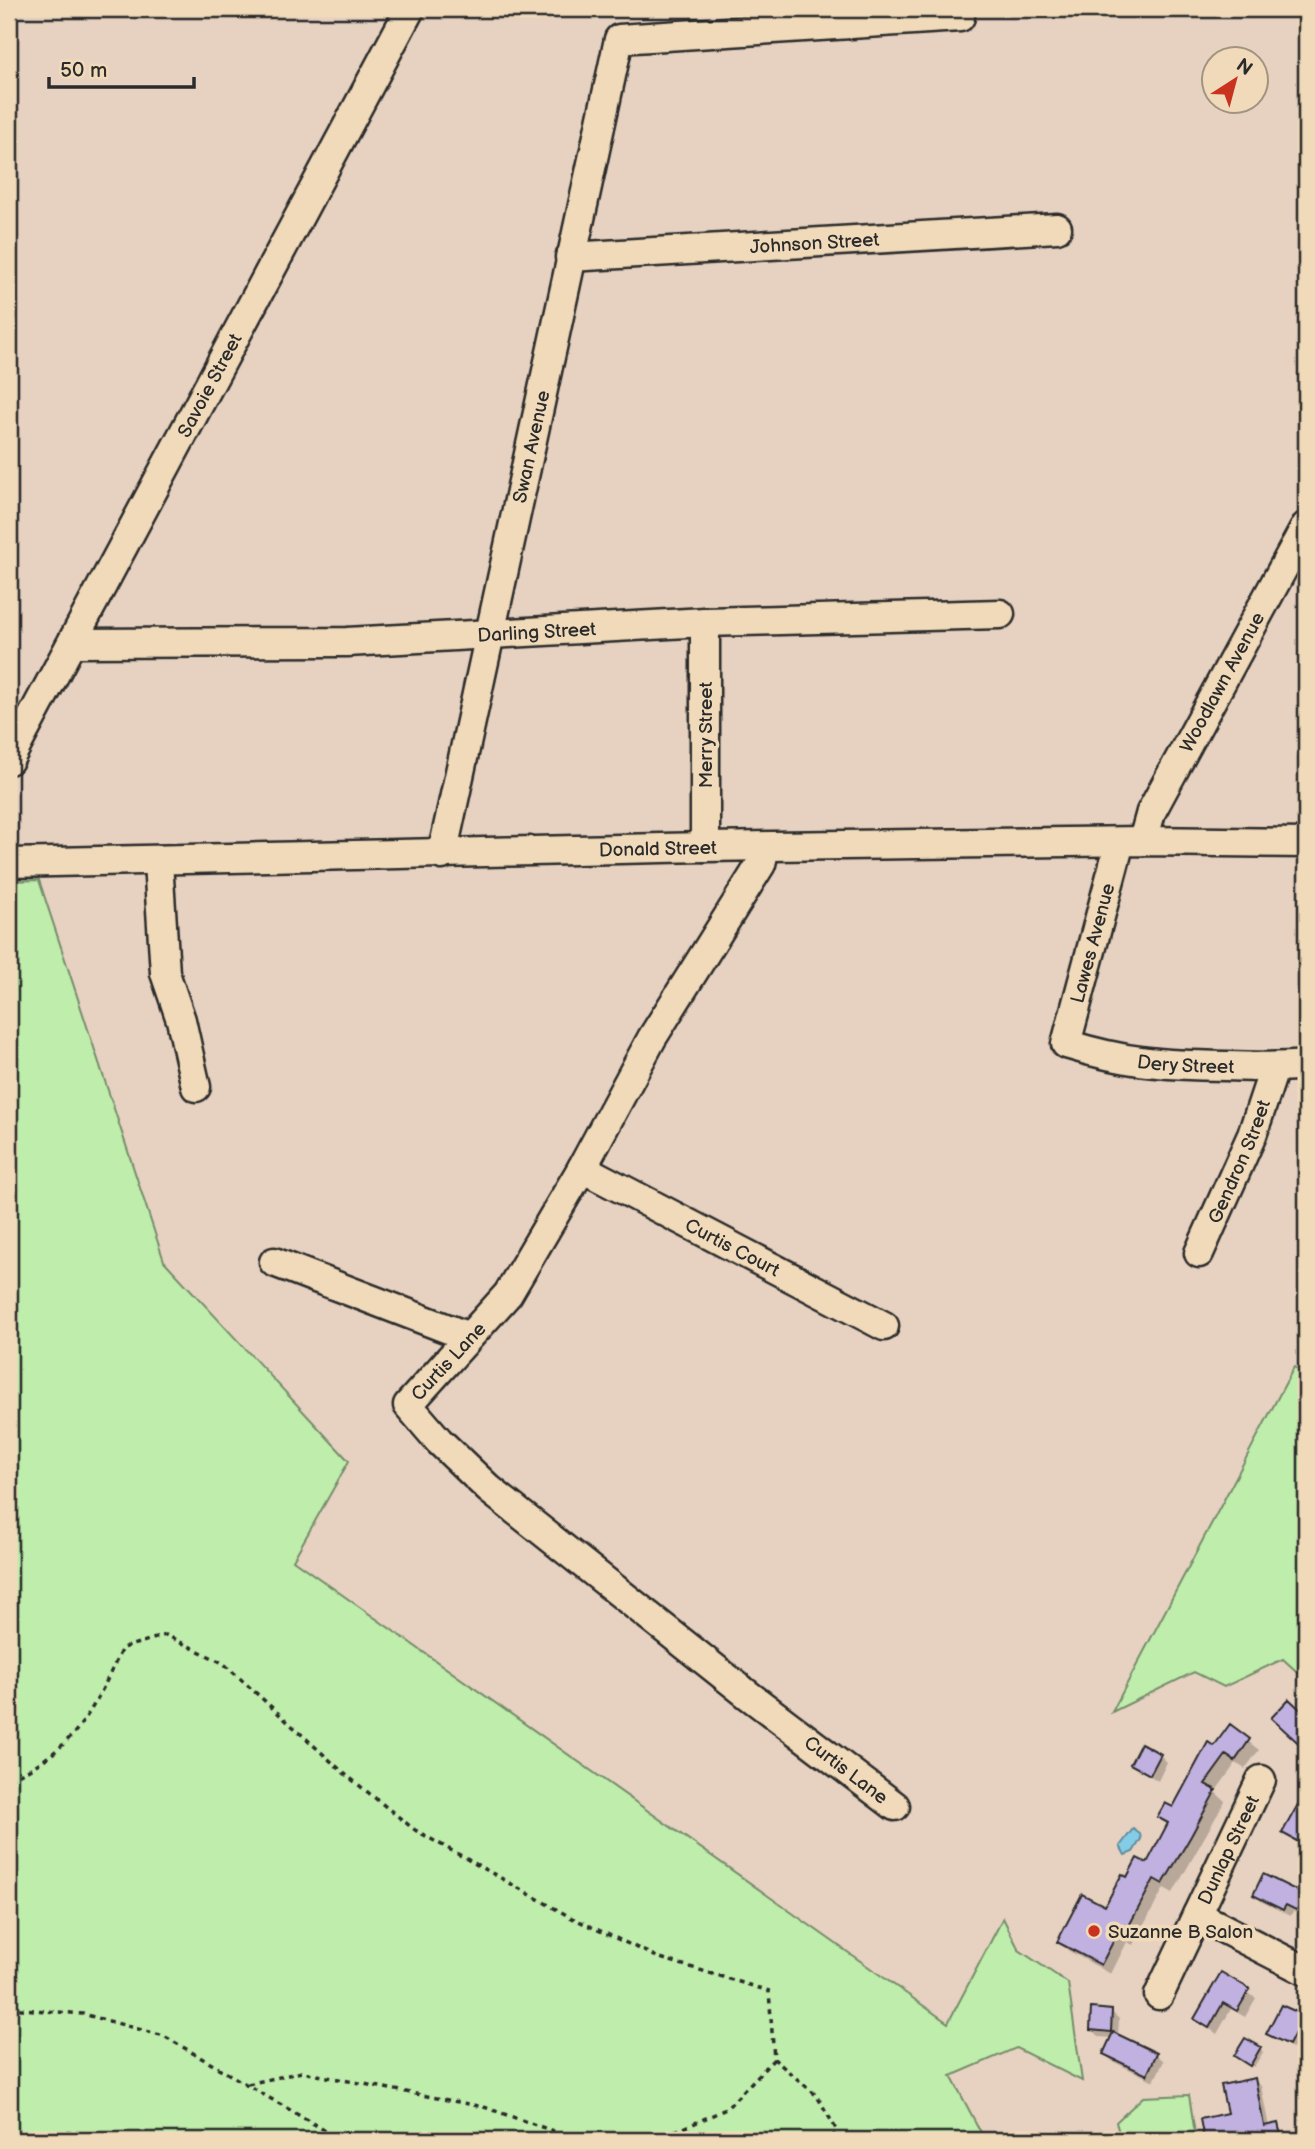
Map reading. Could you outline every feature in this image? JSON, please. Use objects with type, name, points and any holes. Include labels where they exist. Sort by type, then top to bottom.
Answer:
[{"type":"street","name":"Savoie Street","points":[[9,760],[410,9]]},
{"type":"street","name":"Swan Avenue","points":[[442,855],[619,39],[960,17]]},
{"type":"street","name":"Johnson Street","points":[[570,257],[1057,228]]},
{"type":"street","name":"Woodlawn Avenue","points":[[1131,842],[1151,812],[1306,526]]},
{"type":"street","name":"Darling Street","points":[[73,642],[347,642],[705,622],[1000,614]]},
{"type":"street","name":"Merry Street","points":[[705,622],[705,847]]},
{"type":"street","name":"Donald Street","points":[[9,863],[158,862],[705,847],[1131,842],[1306,843]]},
{"type":"street","name":"Lawes Avenue","points":[[1066,1044],[1131,842]]},
{"type":"street","name":"Curtis Lane","points":[[765,847],[761,864],[652,1038],[582,1167],[508,1294],[494,1313],[468,1337],[408,1405],[439,1441],[489,1489],[747,1694],[895,1806]]},
{"type":"street","points":[[158,862],[165,973],[181,1020],[196,1087]]},
{"type":"street","name":"Dery Street","points":[[1066,1044],[1133,1063],[1178,1067],[1275,1069],[1306,1065]]},
{"type":"street","name":"Gendron Street","points":[[1199,1253],[1252,1135],[1275,1069]]},
{"type":"street","name":"Curtis Court","points":[[582,1167],[884,1326]]},
{"type":"street","points":[[274,1262],[468,1337]]},
{"type":"street","name":"Dunlap Street","points":[[1159,1995],[1261,1780]]},
{"type":"street","points":[[1197,1915],[1306,1971]]},
{"type":"path","points":[[9,1779],[61,1750],[97,1703],[122,1648],[166,1635],[223,1663],[345,1774],[415,1830],[572,1917],[657,1957],[769,1991],[774,2059],[817,2096],[836,2129],[832,2140]]},
{"type":"path","points":[[9,2008],[83,2014],[164,2036],[341,2140]]},
{"type":"path","points":[[646,2140],[684,2128],[726,2109],[774,2059]]},
{"type":"path","points":[[246,2085],[302,2072],[484,2107],[579,2140]]},
{"type":"green space","points":[[39,880],[164,1261],[349,1461],[293,1560],[948,2023],[1003,1918],[1019,1950],[1068,1983],[1082,2081],[1016,2048],[951,2076],[985,2140],[9,2140],[9,881]]},
{"type":"green space","points":[[1294,1367],[1306,1374],[1306,1680],[1283,1659],[1224,1687],[1194,1672],[1112,1712]]},
{"type":"green space","points":[[1189,2095],[1196,2140],[1121,2140],[1116,2122],[1143,2097]]},
{"type":"water","points":[[1133,1829],[1140,1834],[1141,1839],[1133,1852],[1125,1855],[1120,1846]]},
{"type":"building","points":[[1289,1699],[1306,1715],[1306,1750],[1271,1718]]},
{"type":"building","points":[[1230,1724],[1250,1739],[1235,1761],[1226,1755],[1205,1784],[1216,1790],[1191,1836],[1163,1884],[1154,1879],[1123,1937],[1117,1934],[1101,1965],[1057,1942],[1082,1894],[1105,1906],[1122,1874],[1127,1877],[1137,1858],[1147,1863],[1168,1823],[1157,1817],[1165,1803],[1173,1807],[1208,1742],[1214,1746]]},
{"type":"building","points":[[1141,1743],[1161,1754],[1150,1775],[1130,1764]]},
{"type":"building","points":[[1306,1790],[1306,1846],[1282,1833]]},
{"type":"building","points":[[1263,1874],[1306,1895],[1306,1915],[1286,1905],[1283,1910],[1253,1895]]},
{"type":"building","points":[[1221,1972],[1250,1989],[1237,2011],[1223,2003],[1209,2028],[1194,2019]]},
{"type":"building","points":[[1281,2005],[1304,2015],[1289,2045],[1266,2034]]},
{"type":"building","points":[[1091,2008],[1112,2010],[1111,2032],[1090,2030]]},
{"type":"building","points":[[1113,2032],[1157,2053],[1147,2075],[1103,2054]]},
{"type":"building","points":[[1245,2038],[1261,2047],[1250,2066],[1234,2056]]},
{"type":"building","points":[[1255,2078],[1264,2126],[1278,2123],[1282,2140],[1204,2140],[1200,2119],[1227,2113],[1221,2085]]},
{"type":"place","name":"Suzanne B Salon","points":[[1094,1931]]}]
